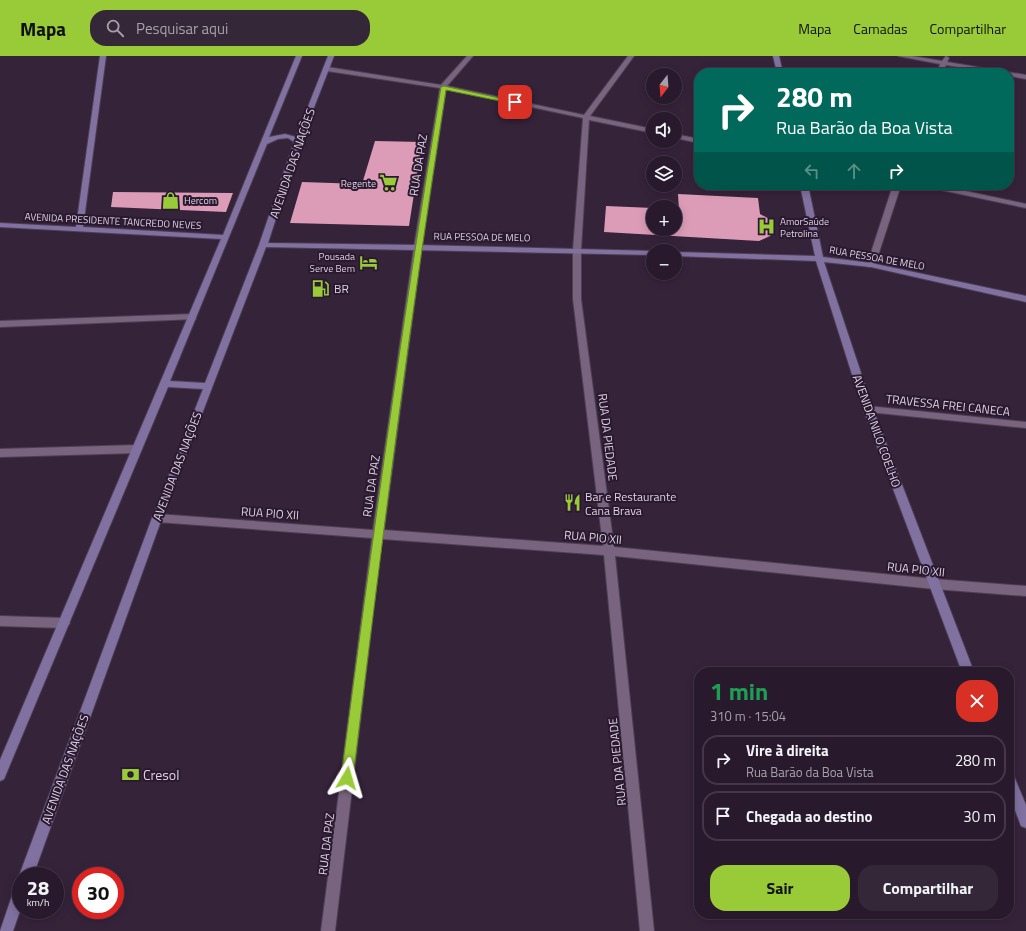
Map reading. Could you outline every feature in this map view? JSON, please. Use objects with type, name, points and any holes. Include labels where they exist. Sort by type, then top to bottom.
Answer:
[{"type":"main road","points":[[79,230],[103,56]]},
{"type":"main road","points":[[0,775],[193,317],[299,56]]},
{"type":"main road","name":"AVENIDA DAS NAÇÕES","points":[[29,867],[157,518],[263,245],[298,142],[331,56]]},
{"type":"main road","points":[[776,56],[779,68]]},
{"type":"main road","points":[[264,143],[279,136],[294,138],[298,142]]},
{"type":"main road","name":"AVENIDA NILO COELHO","points":[[805,190],[819,259],[868,409],[966,667]]},
{"type":"main road","name":"AVENIDA PRESIDENTE TANCREDO NEVES","points":[[0,225],[225,237]]},
{"type":"main road","name":"RUA PESSOA DE MELO","points":[[263,245],[577,250],[646,253]]},
{"type":"main road","name":"RUA PESSOA DE MELO","points":[[682,254],[819,259],[871,265],[1026,299]]},
{"type":"main road","points":[[165,384],[208,386]]},
{"type":"main road","points":[[1014,791],[1026,821]]},
{"type":"main road","points":[[6,931],[12,914]]},
{"type":"street","points":[[444,87],[470,56]]},
{"type":"street","points":[[586,117],[631,56]]},
{"type":"street","points":[[901,56],[974,68]]},
{"type":"street","points":[[942,68],[947,56]]},
{"type":"street","points":[[327,69],[444,87],[646,130]]},
{"type":"street","points":[[1014,75],[1026,76]]},
{"type":"street","name":"RUA DA PAZ","points":[[328,931],[378,533],[418,247],[444,87]]},
{"type":"street","name":"RUA DA PIEDADE","points":[[586,117],[577,250],[577,299],[609,551],[647,931]]},
{"type":"street","points":[[682,137],[694,140]]},
{"type":"street","points":[[871,265],[895,190]]},
{"type":"street","points":[[951,190],[1026,206]]},
{"type":"street","points":[[0,324],[193,317]]},
{"type":"street","name":"TRAVESSA FREI CANECA","points":[[868,409],[1026,425]]},
{"type":"street","points":[[0,453],[137,449]]},
{"type":"street","name":"RUA PIO XII","points":[[157,518],[609,551],[934,584],[1026,591]]},
{"type":"street","points":[[0,621],[64,623]]},
{"type":"building","name":"Regente","points":[[375,141],[422,142],[409,226],[290,223],[302,182],[362,184]]},
{"type":"building","name":"Hercom","points":[[113,192],[233,193],[226,212],[111,207]]},
{"type":"building","points":[[678,194],[758,198],[760,214],[775,222],[775,230],[770,236],[759,241],[673,236],[682,236],[682,200],[678,200]]},
{"type":"building","points":[[606,206],[646,208],[646,234],[604,232]]},
{"type":"place","name":"Regente","points":[[389,183]]},
{"type":"place","name":"Hercom","points":[[171,200]]},
{"type":"place","name":"AmorSaúde Petrolina","points":[[767,227]]},
{"type":"place","name":"Pousada Serve Bem","points":[[368,262]]},
{"type":"place","name":"BR","points":[[321,288]]},
{"type":"place","name":"Bar e Restaurante Cana Brava","points":[[572,503]]},
{"type":"place","name":"Cresol","points":[[130,774]]},
{"type":"route","points":[[347,778],[380,518],[418,247],[444,87],[515,102]]}]
